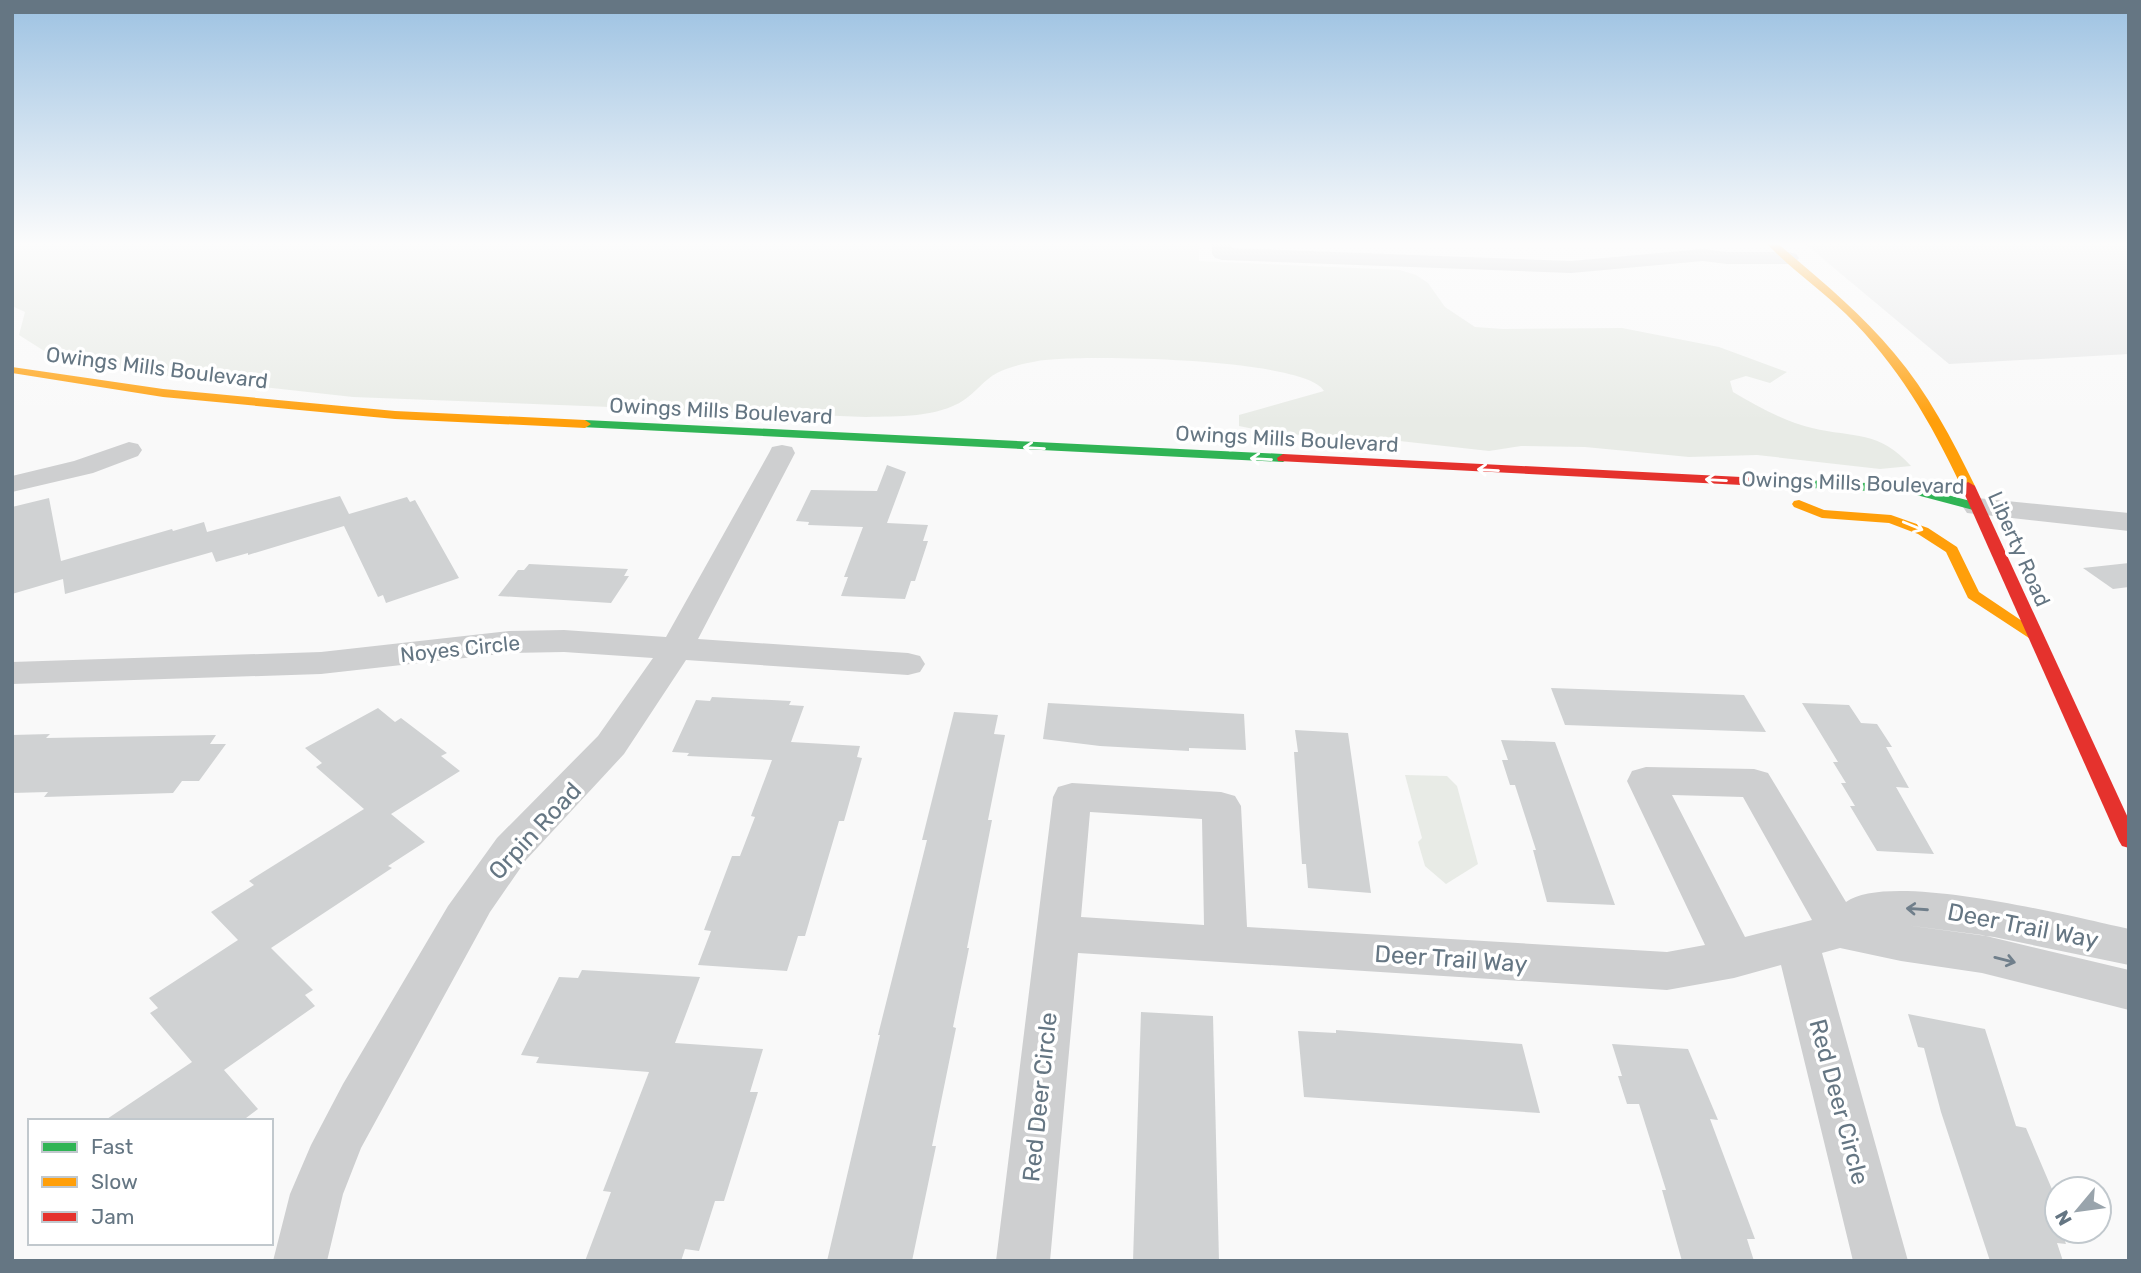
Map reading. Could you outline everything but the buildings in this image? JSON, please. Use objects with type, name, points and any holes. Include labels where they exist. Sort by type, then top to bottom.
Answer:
[{"type":"main road","name":"Liberty Road","points":[[1838,302],[1863,324],[1907,376],[1935,421],[1978,507],[2129,841]]},
{"type":"main road","name":"Owings Mills Boulevard","points":[[12,370],[163,393],[395,415],[1909,489],[1978,507]]},
{"type":"main road","name":"Owings Mills Boulevard","points":[[1978,507],[1915,509],[1792,504],[1822,514],[1891,519],[1923,531],[1952,550],[1973,595],[2035,635]]},
{"type":"street","points":[[12,484],[73,470],[129,450]]},
{"type":"street","name":"Orpin Road","points":[[300,1261],[317,1185],[345,1128],[469,910],[499,864],[530,829],[580,782],[610,746],[677,648],[782,453]]},
{"type":"street","points":[[1978,507],[2129,522]]},
{"type":"street","name":"Noyes Circle","points":[[12,673],[321,663],[509,642],[564,641],[908,663]]},
{"type":"street","name":"Red Deer Circle","points":[[1734,960],[1646,781],[1754,783],[1819,936],[1881,1261]]},
{"type":"street","name":"Red Deer Circle","points":[[1023,1261],[1072,797],[1222,806],[1226,945]]},
{"type":"street","name":"Deer Trail Way","points":[[1058,934],[1637,971],[1700,967],[1734,960],[1819,936],[1868,909],[1907,908],[1994,919],[2129,947]]},
{"type":"street","name":"Deer Trail Way","points":[[1819,936],[1982,954],[2129,990]]},
{"type":"shaded area","points":[[12,302],[1442,302],[1475,327],[1622,328],[1719,347],[1787,372],[1770,383],[1746,376],[1730,381],[1733,392],[1792,422],[1877,441],[1899,454],[1911,466],[1880,469],[1757,455],[1689,457],[1585,447],[1521,446],[1489,451],[1364,437],[1278,434],[1239,426],[1239,415],[1324,391],[1309,380],[1278,371],[1190,361],[1098,358],[1038,361],[997,373],[953,406],[917,415],[866,417],[353,397],[60,361],[19,335],[25,312],[12,306]]},
{"type":"shaded area","points":[[1875,302],[2129,302],[2129,354],[1949,364]]},
{"type":"shaded area","points":[[1405,775],[1447,776],[1457,786],[1478,864],[1446,884],[1425,866],[1418,842],[1422,838]]},
{"type":"traffic: fast","points":[[585,424],[1283,458]]},
{"type":"traffic: fast","points":[[1761,482],[1909,489],[1977,507]]},
{"type":"traffic: slow","points":[[1839,302],[1878,341],[1914,387],[1934,419],[1968,486]]},
{"type":"traffic: slow","points":[[12,370],[163,393],[395,415],[585,424]]},
{"type":"traffic: slow","points":[[1799,504],[1822,514],[1891,519],[1923,531],[1952,550],[1973,595],[2035,635]]},
{"type":"traffic: jam","points":[[1283,458],[1761,482]]},
{"type":"traffic: jam","points":[[1968,486],[2129,841]]}]
